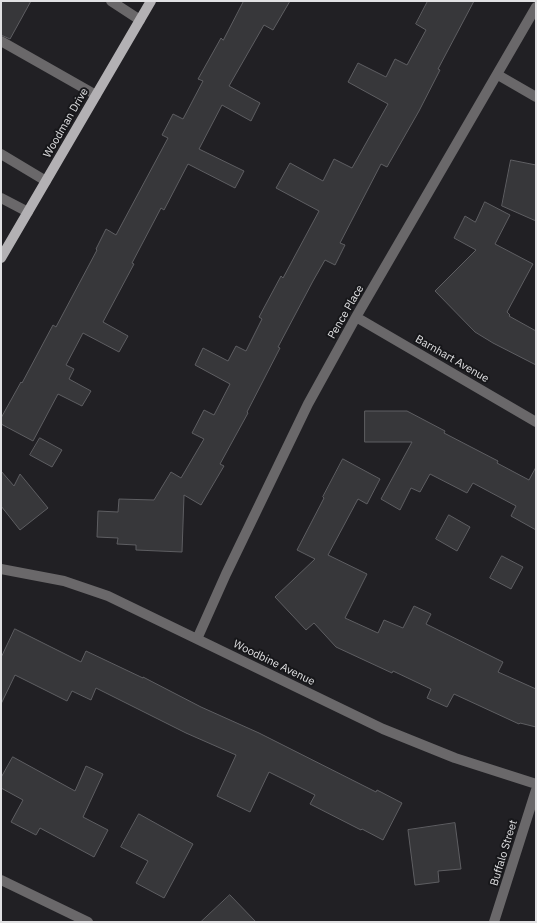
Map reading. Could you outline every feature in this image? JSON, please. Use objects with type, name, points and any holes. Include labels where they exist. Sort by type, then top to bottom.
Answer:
[{"type":"main road","name":"Woodman Drive","points":[[1,258],[151,1]]},
{"type":"street","points":[[111,1],[140,20]]},
{"type":"street","name":"Pence Place","points":[[197,639],[226,574],[308,404],[356,317],[498,75],[536,7]]},
{"type":"street","points":[[1,41],[96,95]]},
{"type":"street","points":[[498,75],[536,97]]},
{"type":"street","points":[[1,154],[46,181]]},
{"type":"street","points":[[1,198],[28,212]]},
{"type":"street","name":"Barnhart Avenue","points":[[356,317],[536,422]]},
{"type":"street","name":"Woodbine Avenue","points":[[1,568],[64,581],[108,596],[383,728],[455,758],[536,784]]},
{"type":"street","name":"Buffalo Street","points":[[494,922],[536,790]]},
{"type":"street","points":[[1,880],[88,922]]},
{"type":"building","points":[[1,1],[31,1],[10,39],[1,35]]},
{"type":"building","points":[[244,1],[290,1],[273,30],[264,25],[229,86],[260,103],[251,121],[222,105],[199,149],[244,171],[235,188],[188,164],[164,210],[161,208],[132,263],[134,264],[103,322],[128,336],[119,352],[83,333],[66,365],[74,369],[69,379],[91,391],[82,406],[58,394],[33,441],[1,424],[1,418],[21,382],[22,383],[53,325],[56,327],[97,250],[96,249],[106,229],[116,235],[168,138],[162,135],[173,114],[183,119],[203,81],[198,79],[221,38],[223,40]]},
{"type":"building","points":[[428,1],[474,1],[438,69],[440,70],[419,111],[387,167],[381,164],[340,243],[345,245],[335,265],[325,260],[313,281],[278,347],[280,348],[247,412],[248,413],[220,464],[224,466],[201,505],[184,495],[182,552],[136,550],[136,545],[117,544],[118,538],[97,537],[98,511],[118,512],[119,499],[154,500],[171,472],[181,478],[204,439],[192,433],[204,410],[214,415],[230,384],[195,365],[203,348],[228,361],[236,346],[246,351],[262,319],[259,317],[281,276],[283,278],[319,211],[276,188],[290,163],[323,181],[334,159],[352,168],[388,104],[348,82],[358,63],[386,77],[395,59],[407,65],[426,30],[416,24]]},
{"type":"building","points":[[511,160],[536,165],[536,221],[502,206]]},
{"type":"building","points":[[485,202],[510,215],[495,244],[533,264],[507,312],[510,315],[509,316],[536,331],[536,365],[475,332],[435,291],[476,250],[454,238],[465,216],[475,222]]},
{"type":"building","points":[[365,411],[407,411],[445,431],[444,433],[498,461],[497,463],[529,480],[536,467],[536,530],[511,516],[516,506],[473,483],[467,493],[430,474],[420,492],[411,488],[400,510],[381,499],[412,442],[365,442]]},
{"type":"building","points":[[40,438],[62,450],[52,467],[30,455]]},
{"type":"building","points":[[343,459],[380,479],[367,504],[358,499],[328,555],[367,574],[345,618],[378,633],[384,620],[403,628],[414,606],[431,614],[426,624],[503,662],[498,672],[536,689],[536,727],[519,724],[454,694],[447,707],[427,698],[431,689],[336,647],[314,623],[306,630],[275,597],[315,559],[297,550]]},
{"type":"building","points":[[1,471],[14,486],[20,474],[48,508],[20,530],[1,506]]},
{"type":"building","points":[[449,515],[470,527],[457,551],[436,539]]},
{"type":"building","points":[[502,556],[523,567],[511,589],[490,578]]},
{"type":"building","points":[[15,629],[81,662],[86,651],[143,677],[201,707],[259,733],[376,792],[377,790],[402,803],[383,840],[310,804],[315,795],[269,772],[250,812],[217,796],[236,755],[186,733],[96,688],[91,700],[72,691],[67,701],[15,675],[1,704],[1,658]]},
{"type":"building","points":[[13,757],[75,791],[86,766],[103,774],[83,817],[108,830],[94,857],[40,828],[36,835],[11,822],[23,800],[1,788],[1,778]]},
{"type":"building","points":[[139,814],[193,844],[164,898],[136,883],[148,861],[121,847]]},
{"type":"building","points":[[455,823],[461,869],[438,871],[439,882],[415,885],[408,830]]},
{"type":"building","points":[[230,895],[256,922],[201,922]]}]
